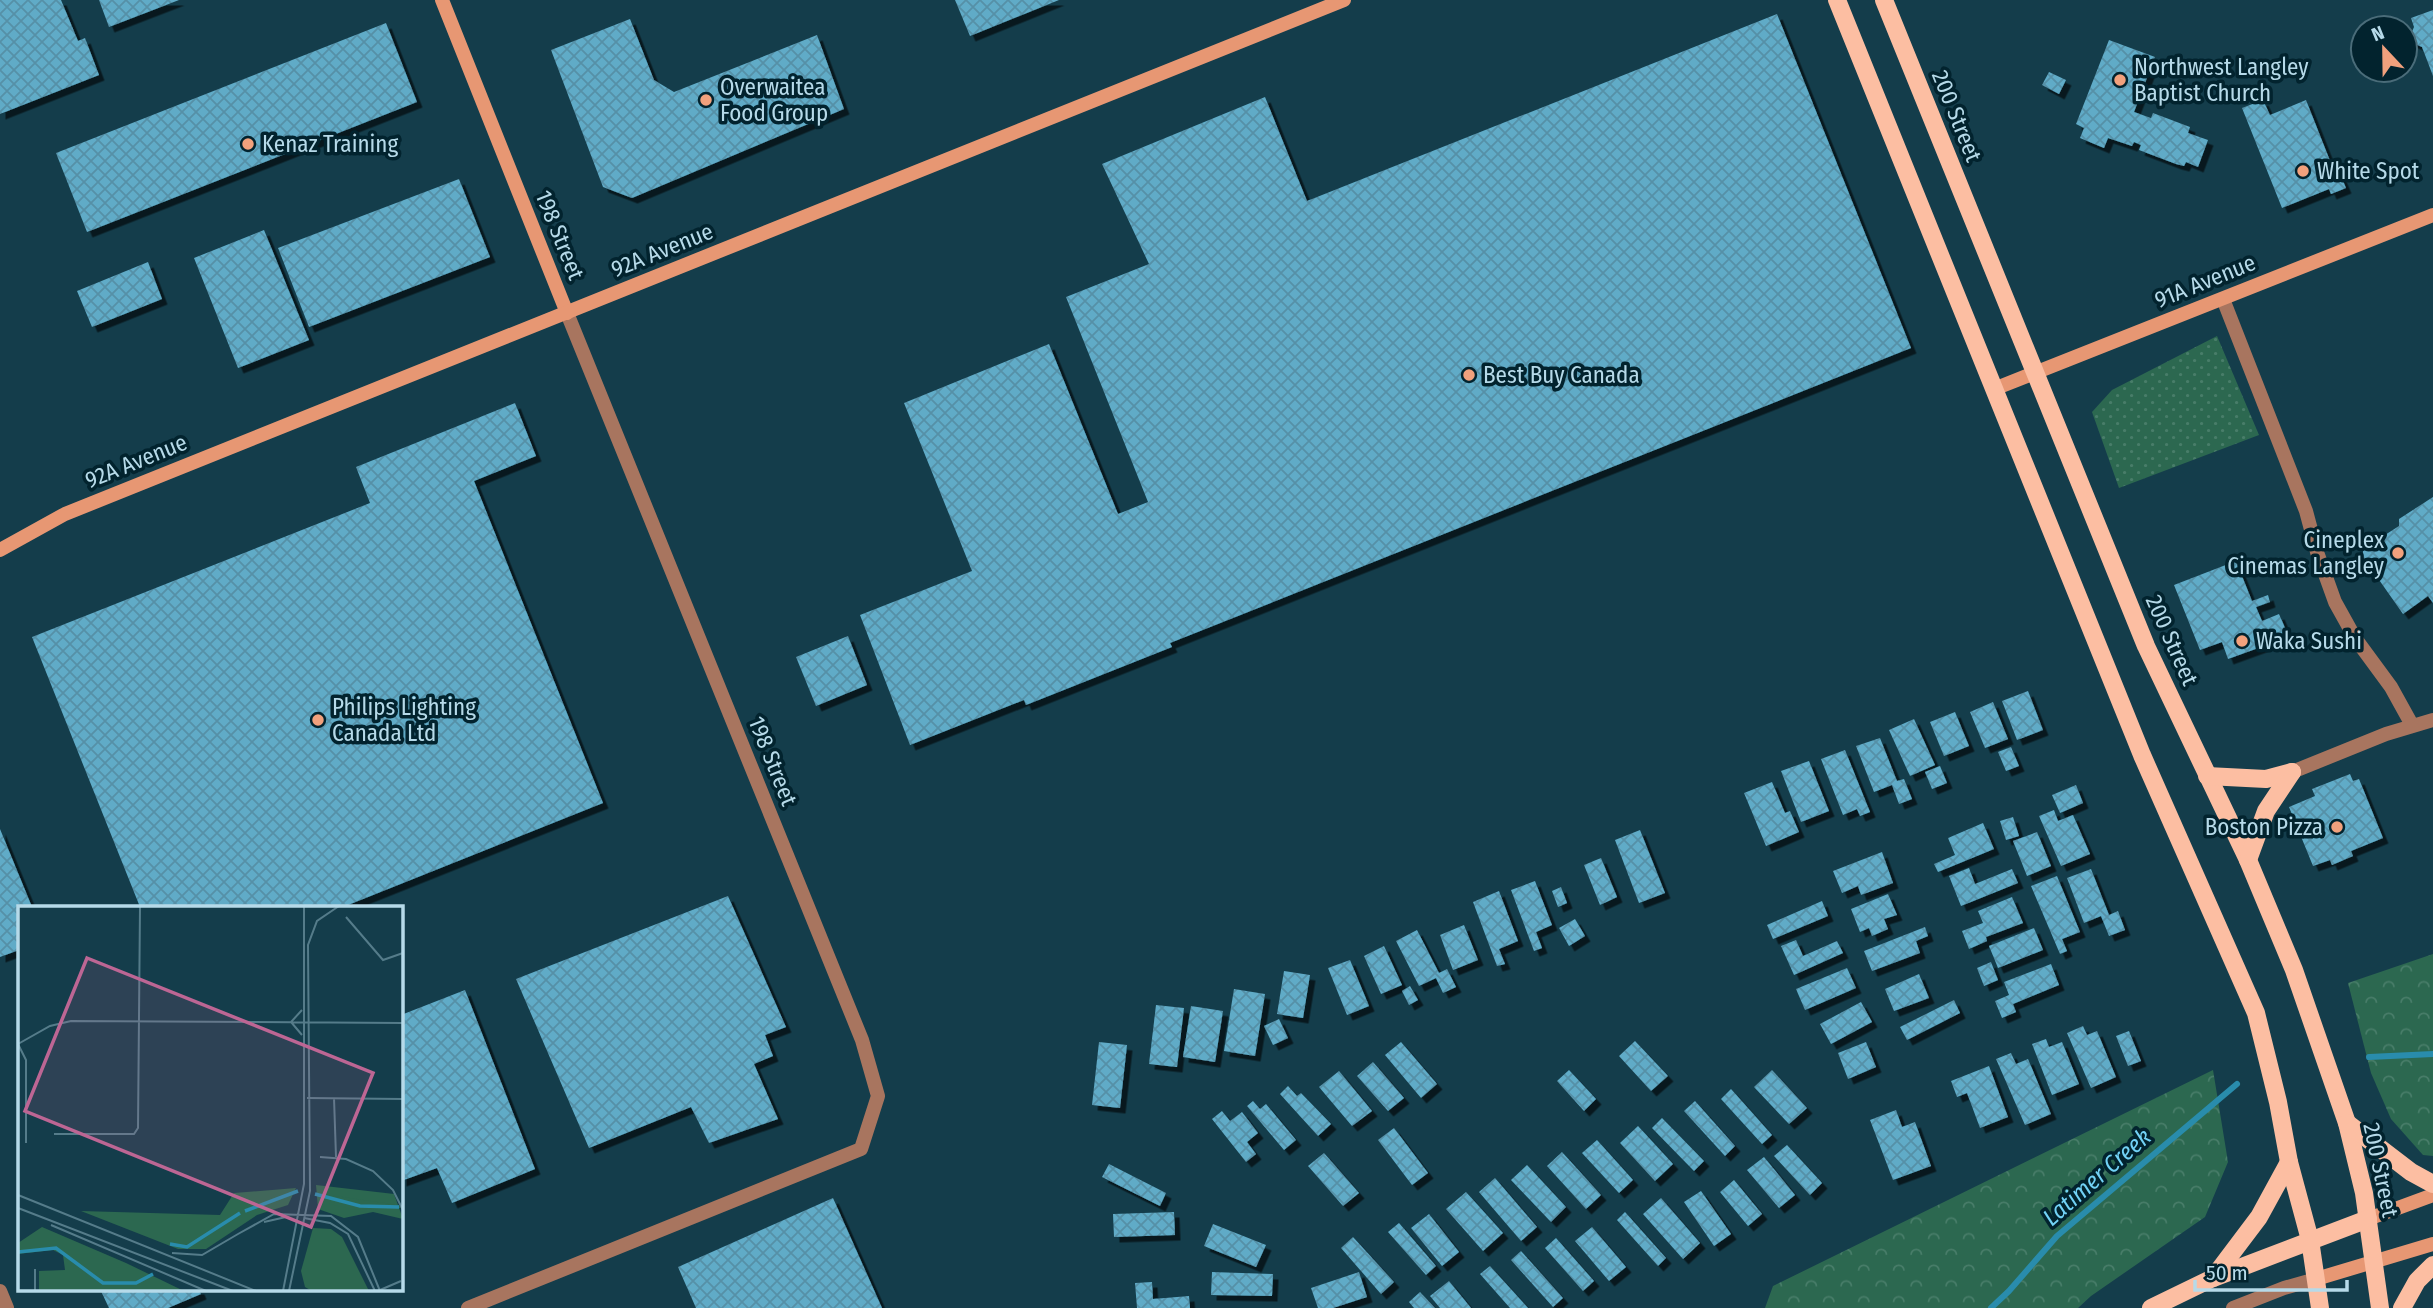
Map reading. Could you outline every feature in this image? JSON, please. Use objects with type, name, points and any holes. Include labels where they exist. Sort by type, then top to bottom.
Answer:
[{"type":"main road","points":[[1838,0],[2142,755],[2256,1013],[2278,1102],[2289,1162],[2310,1240],[2320,1308]]},
{"type":"main road","name":"200 Street","points":[[1884,0],[2146,646],[2248,860],[2294,970],[2347,1123],[2368,1219],[2380,1308]]},
{"type":"main road","points":[[2207,776],[2266,779],[2292,772]]},
{"type":"main road","points":[[2248,860],[2266,811],[2292,772]]},
{"type":"main road","points":[[2347,1123],[2411,1172],[2433,1184]]},
{"type":"main road","points":[[2213,1278],[2259,1217],[2289,1162]]},
{"type":"main road","points":[[2151,1308],[2213,1278],[2368,1219]]},
{"type":"main road","points":[[2402,1308],[2417,1281],[2433,1265]]},
{"type":"street","name":"198 Street","points":[[442,0],[566,313],[862,1040],[878,1096],[861,1149],[468,1308]]},
{"type":"street","name":"92A Avenue","points":[[0,550],[65,514],[1344,0]]},
{"type":"street","name":"91A Avenue","points":[[1994,389],[2433,215]]},
{"type":"street","points":[[2223,299],[2306,511],[2317,552],[2335,601],[2355,638],[2391,688],[2413,725]]},
{"type":"street","points":[[2292,772],[2413,725],[2433,720]]},
{"type":"street","points":[[2368,1219],[2433,1195]]},
{"type":"street","points":[[2233,1308],[2284,1288],[2433,1244]]},
{"type":"street","points":[[0,1291],[7,1308]]},
{"type":"green space","points":[[2217,336],[2259,435],[2119,488],[2092,412],[2112,390]]},
{"type":"green space","points":[[2433,954],[2433,1156],[2423,1155],[2391,1119],[2371,1073],[2348,983]]},
{"type":"green space","points":[[2213,1070],[2228,1162],[2205,1217],[2091,1296],[2078,1308],[1765,1308],[1773,1286]]},
{"type":"building","points":[[0,0],[61,0],[78,41],[85,38],[99,75],[0,114]]},
{"type":"building","points":[[99,0],[179,0],[109,27]]},
{"type":"building","points":[[955,0],[1059,0],[970,36]]},
{"type":"building","points":[[2433,10],[2433,76],[2422,47],[2419,46],[2419,15]]},
{"type":"building","name":"Best Buy Canada","points":[[1777,14],[1911,348],[1170,643],[1172,647],[1026,705],[1024,700],[910,745],[860,615],[972,571],[904,403],[1049,344],[1118,514],[1148,502],[1066,297],[1149,264],[1102,164],[1265,97],[1307,201]]},
{"type":"building","name":"Overwaitea Food Group","points":[[630,19],[654,80],[674,92],[817,35],[844,109],[632,198],[603,187],[551,50]]},
{"type":"building","points":[[386,23],[417,102],[87,232],[56,153]]},
{"type":"building","name":"Northwest Langley Baptist Church","points":[[2109,40],[2155,57],[2134,112],[2151,118],[2153,113],[2190,127],[2188,133],[2208,140],[2198,167],[2186,162],[2184,166],[2176,164],[2139,150],[2141,145],[2134,142],[2132,146],[2108,138],[2104,148],[2080,138],[2084,128],[2076,124]]},
{"type":"building","points":[[2049,72],[2066,80],[2059,94],[2042,85]]},
{"type":"building","points":[[2263,100],[2270,115],[2306,100],[2336,176],[2340,174],[2346,188],[2331,194],[2329,189],[2282,208],[2242,108]]},
{"type":"building","points":[[459,179],[490,257],[309,327],[278,248]]},
{"type":"building","points":[[264,230],[309,340],[238,368],[194,258]]},
{"type":"building","points":[[148,262],[162,299],[92,327],[77,291]]},
{"type":"building","name":"Philips Lighting Canada Ltd","points":[[515,403],[536,456],[474,481],[603,803],[346,906],[140,906],[32,637],[370,503],[356,467]]},
{"type":"building","name":"Cineplex Cinemas Langley","points":[[2433,497],[2433,603],[2428,596],[2403,614],[2363,557],[2363,549],[2399,526],[2399,519]]},
{"type":"building","points":[[2236,561],[2252,601],[2268,595],[2270,602],[2256,607],[2262,621],[2279,614],[2289,637],[2228,659],[2222,642],[2200,650],[2174,585]]},
{"type":"building","points":[[848,636],[867,685],[816,706],[796,657]]},
{"type":"building","points":[[2028,691],[2043,730],[2017,740],[2002,701]]},
{"type":"building","points":[[1993,702],[2008,739],[1985,748],[1970,712]]},
{"type":"building","points":[[1955,712],[1969,746],[1944,756],[1930,722]]},
{"type":"building","points":[[1914,719],[1935,765],[1910,776],[1889,730]]},
{"type":"building","points":[[1880,738],[1897,781],[1904,779],[1912,799],[1899,804],[1892,785],[1874,792],[1856,746]]},
{"type":"building","points":[[2011,747],[2019,766],[2006,771],[1998,752]]},
{"type":"building","points":[[1845,750],[1870,812],[1860,816],[1857,809],[1843,815],[1821,759]]},
{"type":"building","points":[[1809,761],[1829,811],[1801,822],[1781,771]]},
{"type":"building","points":[[1940,766],[1947,783],[1932,789],[1925,772]]},
{"type":"building","points":[[2350,774],[2353,781],[2359,779],[2383,838],[2351,851],[2353,856],[2332,865],[2330,860],[2313,866],[2289,807],[2315,796],[2312,789]]},
{"type":"building","points":[[1772,782],[1785,813],[1790,811],[1799,832],[1766,846],[1744,793]]},
{"type":"building","points":[[2076,785],[2083,803],[2060,813],[2052,795]]},
{"type":"building","points":[[2054,810],[2058,821],[2073,815],[2090,854],[2061,866],[2039,816]]},
{"type":"building","points":[[2013,817],[2019,836],[2006,840],[2000,821]]},
{"type":"building","points":[[1983,823],[1994,849],[1938,872],[1934,864],[1955,855],[1948,838]]},
{"type":"building","points":[[0,829],[32,906],[18,906],[18,950],[0,957]]},
{"type":"building","points":[[1640,830],[1665,893],[1639,903],[1615,840]]},
{"type":"building","points":[[2037,832],[2051,866],[2027,876],[2013,841]]},
{"type":"building","points":[[1882,852],[1893,883],[1861,895],[1858,886],[1842,893],[1833,871]]},
{"type":"building","points":[[1601,858],[1617,897],[1600,905],[1584,865]]},
{"type":"building","points":[[1969,868],[1975,884],[2012,869],[2018,883],[1961,906],[1949,876]]},
{"type":"building","points":[[2091,869],[2109,915],[2118,911],[2125,930],[2109,936],[2101,916],[2084,923],[2067,878]]},
{"type":"building","points":[[2057,876],[2080,932],[2062,939],[2067,951],[2060,954],[2031,886]]},
{"type":"building","points":[[1535,881],[1552,925],[1536,932],[1542,948],[1534,951],[1511,890]]},
{"type":"building","points":[[1561,887],[1567,903],[1558,907],[1552,891]]},
{"type":"building","points":[[1499,891],[1518,941],[1499,949],[1505,964],[1497,966],[1473,902]]},
{"type":"building","points":[[1888,894],[1897,915],[1884,919],[1888,929],[1872,936],[1869,928],[1860,932],[1851,909]]},
{"type":"building","points":[[728,896],[786,1027],[765,1035],[773,1056],[754,1064],[778,1119],[709,1143],[691,1107],[589,1148],[516,979]]},
{"type":"building","points":[[2012,897],[2023,923],[1986,937],[1987,941],[1969,949],[1962,931],[1983,923],[1978,911]]},
{"type":"building","points":[[1822,901],[1828,916],[1773,939],[1767,925]]},
{"type":"building","points":[[1575,919],[1585,936],[1569,946],[1559,928]]},
{"type":"building","points":[[1464,925],[1478,960],[1453,970],[1440,935]]},
{"type":"building","points":[[1925,927],[1928,936],[1916,941],[1920,953],[1872,971],[1864,951]]},
{"type":"building","points":[[2034,928],[2043,950],[1998,968],[1989,946]]},
{"type":"building","points":[[1417,930],[1439,973],[1447,969],[1456,987],[1443,993],[1436,978],[1419,986],[1396,941]]},
{"type":"building","points":[[1796,940],[1803,956],[1837,941],[1843,953],[1794,975],[1781,946]]},
{"type":"building","points":[[1384,946],[1402,985],[1381,994],[1364,956]]},
{"type":"building","points":[[1350,960],[1369,1006],[1347,1015],[1328,968]]},
{"type":"building","points":[[1991,962],[1998,980],[1984,986],[1977,968]]},
{"type":"building","points":[[2051,964],[2059,985],[2013,1004],[2016,1012],[2002,1018],[1995,1001],[2009,995],[2004,982]]},
{"type":"building","points":[[1847,968],[1856,988],[1805,1010],[1796,989]]},
{"type":"building","points":[[1284,971],[1310,975],[1303,1018],[1277,1014]]},
{"type":"building","points":[[1919,974],[1929,998],[1894,1011],[1885,989]]},
{"type":"building","points":[[1410,986],[1418,1000],[1409,1005],[1402,991]]},
{"type":"building","points":[[1234,989],[1265,994],[1255,1056],[1224,1051]]},
{"type":"building","points":[[465,990],[535,1169],[452,1203],[437,1168],[402,1181],[402,1015]]},
{"type":"building","points":[[1954,1000],[1960,1013],[1907,1040],[1900,1027]]},
{"type":"building","points":[[1861,1002],[1872,1022],[1831,1044],[1820,1024]]},
{"type":"building","points":[[1156,1005],[1184,1008],[1177,1067],[1149,1064]]},
{"type":"building","points":[[1191,1006],[1223,1011],[1215,1062],[1183,1057]]},
{"type":"building","points":[[1279,1019],[1288,1038],[1273,1045],[1264,1026]]},
{"type":"building","points":[[2083,1026],[2087,1035],[2097,1031],[2116,1077],[2091,1088],[2067,1033]]},
{"type":"building","points":[[2129,1031],[2141,1061],[2128,1066],[2116,1036]]},
{"type":"building","points":[[2046,1039],[2049,1047],[2062,1042],[2079,1084],[2052,1095],[2032,1044]]},
{"type":"building","points":[[1635,1041],[1668,1076],[1651,1091],[1619,1056]]},
{"type":"building","points":[[1099,1042],[1127,1045],[1120,1108],[1092,1105]]},
{"type":"building","points":[[1401,1042],[1437,1084],[1421,1098],[1385,1055]]},
{"type":"building","points":[[1866,1042],[1876,1067],[1848,1079],[1838,1053]]},
{"type":"building","points":[[2011,1053],[2016,1064],[2028,1059],[2051,1114],[2025,1125],[1996,1059]]},
{"type":"building","points":[[1373,1062],[1404,1098],[1388,1111],[1357,1076]]},
{"type":"building","points":[[1989,1066],[2008,1117],[1980,1128],[1967,1093],[1957,1097],[1951,1081]]},
{"type":"building","points":[[1569,1070],[1596,1099],[1584,1111],[1557,1081]]},
{"type":"building","points":[[1772,1070],[1807,1108],[1789,1124],[1754,1087]]},
{"type":"building","points":[[1339,1071],[1372,1111],[1352,1126],[1319,1087]]},
{"type":"building","points":[[1288,1086],[1297,1096],[1301,1093],[1331,1124],[1318,1136],[1280,1094]]},
{"type":"building","points":[[1731,1089],[1772,1135],[1762,1144],[1721,1099]]},
{"type":"building","points":[[1253,1101],[1260,1109],[1266,1104],[1296,1140],[1284,1150],[1247,1106]]},
{"type":"building","points":[[1695,1101],[1735,1146],[1725,1156],[1684,1111]]},
{"type":"building","points":[[1896,1110],[1902,1127],[1915,1122],[1931,1166],[1893,1180],[1870,1120]]},
{"type":"building","points":[[1222,1111],[1230,1121],[1242,1112],[1258,1133],[1247,1142],[1256,1154],[1246,1162],[1212,1119]]},
{"type":"building","points":[[1662,1118],[1704,1161],[1694,1171],[1652,1128]]},
{"type":"building","points":[[1638,1126],[1673,1164],[1655,1181],[1620,1143]]},
{"type":"building","points":[[1394,1128],[1428,1173],[1412,1185],[1378,1140]]},
{"type":"building","points":[[1597,1140],[1633,1180],[1619,1193],[1582,1153]]},
{"type":"building","points":[[1787,1145],[1822,1183],[1810,1195],[1774,1156]]},
{"type":"building","points":[[1562,1152],[1601,1195],[1586,1209],[1547,1166]]},
{"type":"building","points":[[1324,1153],[1359,1193],[1343,1206],[1308,1166]]},
{"type":"building","points":[[1764,1157],[1795,1195],[1779,1208],[1747,1170]]},
{"type":"building","points":[[1109,1164],[1166,1193],[1160,1206],[1102,1177]]},
{"type":"building","points":[[1527,1165],[1566,1207],[1551,1222],[1511,1180]]},
{"type":"building","points":[[1495,1178],[1537,1227],[1521,1241],[1479,1192]]},
{"type":"building","points":[[1734,1180],[1762,1214],[1748,1226],[1720,1192]]},
{"type":"building","points":[[1701,1191],[1731,1234],[1714,1246],[1684,1202]]},
{"type":"building","points":[[1466,1192],[1503,1233],[1483,1251],[1446,1209]]},
{"type":"building","points":[[833,1198],[882,1308],[696,1308],[678,1267]]},
{"type":"building","points":[[1661,1198],[1700,1243],[1683,1259],[1643,1214]]},
{"type":"building","points":[[1174,1212],[1175,1235],[1114,1237],[1113,1214]]},
{"type":"building","points":[[1625,1212],[1666,1258],[1658,1266],[1617,1220]]},
{"type":"building","points":[[1429,1214],[1459,1252],[1442,1266],[1411,1228]]},
{"type":"building","points":[[1399,1223],[1436,1266],[1426,1275],[1388,1232]]},
{"type":"building","points":[[1213,1224],[1266,1245],[1256,1267],[1204,1246]]},
{"type":"building","points":[[1592,1227],[1626,1267],[1609,1281],[1575,1241]]},
{"type":"building","points":[[1353,1237],[1394,1282],[1381,1294],[1341,1248]]},
{"type":"building","points":[[1556,1238],[1594,1281],[1583,1291],[1545,1248]]},
{"type":"building","points":[[1521,1251],[1563,1298],[1553,1307],[1511,1260]]},
{"type":"building","points":[[1490,1266],[1528,1308],[1510,1308],[1480,1274]]},
{"type":"building","points":[[1212,1272],[1273,1274],[1272,1296],[1211,1295]]},
{"type":"building","points":[[1359,1272],[1367,1297],[1333,1308],[1318,1308],[1311,1288]]},
{"type":"building","points":[[1449,1281],[1471,1308],[1440,1308],[1430,1296]]},
{"type":"building","points":[[1152,1282],[1153,1299],[1189,1296],[1190,1308],[1137,1308],[1135,1283]]},
{"type":"building","points":[[100,1290],[199,1290],[201,1294],[168,1308],[109,1308]]},
{"type":"building","points":[[1420,1292],[1435,1308],[1414,1308],[1409,1302]]},
{"type":"waterway","name":"Latimer Creek","points":[[2369,1057],[2433,1054]]},
{"type":"waterway","name":"Latimer Creek","points":[[1991,1308],[2057,1236],[2237,1084]]},
{"type":"place","name":"Northwest Langley Baptist Church","points":[[2120,80]]},
{"type":"place","name":"Overwaitea Food Group","points":[[706,100]]},
{"type":"place","name":"Kenaz Training","points":[[248,144]]},
{"type":"place","name":"White Spot","points":[[2303,171]]},
{"type":"place","name":"Best Buy Canada","points":[[1469,375]]},
{"type":"place","name":"Cineplex Cinemas Langley","points":[[2398,553]]},
{"type":"place","name":"Waka Sushi","points":[[2242,641]]},
{"type":"place","name":"Philips Lighting Canada Ltd","points":[[318,720]]},
{"type":"place","name":"Boston Pizza","points":[[2337,827]]}]
